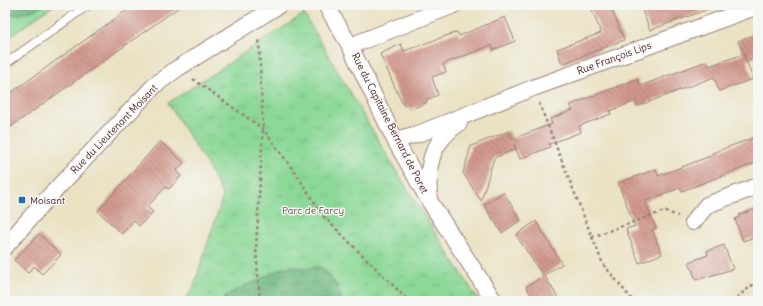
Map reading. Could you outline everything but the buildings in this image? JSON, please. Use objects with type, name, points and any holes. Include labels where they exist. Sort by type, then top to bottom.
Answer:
[{"type":"street","name":"Rue du Lieutenant Moisant","points":[[6,241],[145,96],[178,68],[279,5]]},
{"type":"street","name":"Rue du Capitaine Bernard de Poret","points":[[326,5],[350,46],[396,140],[430,202],[494,301]]},
{"type":"street","points":[[350,46],[454,5]]},
{"type":"street","name":"Rue François Lips","points":[[396,140],[409,137],[533,88],[758,6]]},
{"type":"street","name":"Rue François Lips","points":[[430,202],[428,173],[433,153],[445,133],[471,113]]},
{"type":"street","points":[[693,222],[707,205],[758,186]]},
{"type":"lane","points":[[5,64],[88,5]]},
{"type":"path","points":[[260,301],[256,250],[263,129],[259,44],[265,13]]},
{"type":"path","points":[[178,68],[263,129],[297,175],[324,217],[409,301]]},
{"type":"path","points":[[533,88],[603,264],[633,301]]},
{"type":"path","points":[[592,237],[664,211],[693,222]]},
{"type":"path","points":[[732,301],[758,281]]},
{"type":"green space","points":[[5,5],[54,5],[5,40]]},
{"type":"green space","points":[[5,5],[45,5],[25,13],[5,16]]},
{"type":"green space","name":"Parc de Farcy","points":[[304,14],[398,174],[479,301],[185,301],[194,286],[223,196],[207,165],[168,103]]},
{"type":"green space","points":[[285,267],[323,268],[338,287],[342,301],[224,301],[225,296]]},
{"type":"place","name":"Moisant","points":[[22,200]]}]
